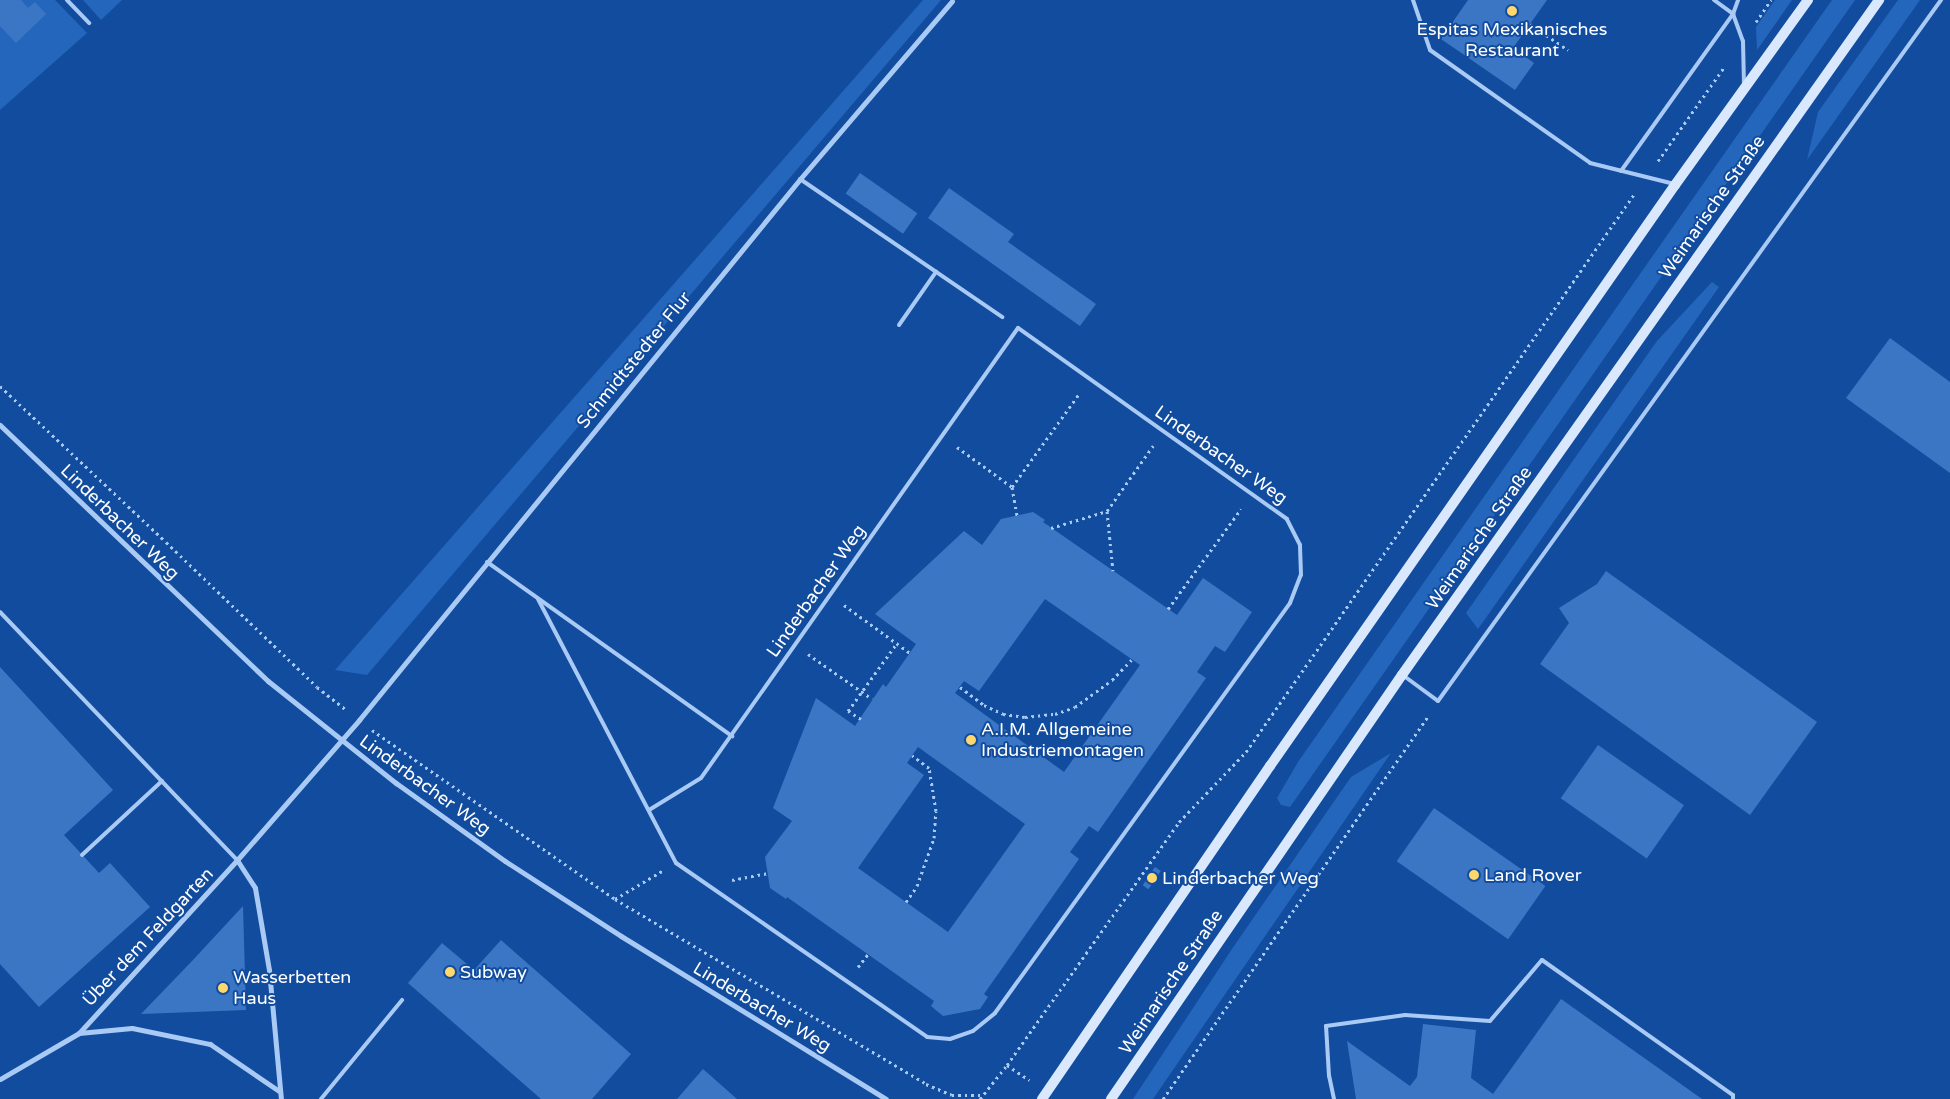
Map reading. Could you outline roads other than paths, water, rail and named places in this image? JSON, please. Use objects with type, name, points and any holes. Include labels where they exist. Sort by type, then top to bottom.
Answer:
[{"type":"main road","points":[[1042,1099],[1270,766],[1675,185],[1808,0]]},
{"type":"main road","name":"Weimarische Straße","points":[[1111,1099],[1402,675],[1879,0]]},
{"type":"street","name":"Schmidtstedter Flur","points":[[342,740],[800,179],[952,1]]},
{"type":"street","name":"Linderbacher Weg","points":[[0,425],[268,681],[396,783],[505,861],[621,936],[886,1099]]},
{"type":"street","name":"Über dem Feldgarten","points":[[0,1078],[79,1033],[237,860],[342,740]]},
{"type":"street","name":"Über dem Feldgarten","points":[[237,860],[255,888],[269,970],[281,1099]]},
{"type":"street","name":"Über dem Feldgarten","points":[[79,1033],[132,1028],[210,1044],[279,1091]]},
{"type":"lane","points":[[67,0],[89,23]]},
{"type":"lane","points":[[1413,0],[1430,50],[1590,163],[1675,185]]},
{"type":"lane","points":[[1714,0],[1733,14],[1743,41],[1744,89]]},
{"type":"lane","points":[[1621,171],[1733,14],[1738,0]]},
{"type":"lane","points":[[1402,675],[1438,701],[1941,0]]},
{"type":"lane","points":[[800,179],[1002,317]]},
{"type":"lane","points":[[899,325],[936,272]]},
{"type":"lane","name":"Linderbacher Weg","points":[[538,599],[676,863],[927,1037],[950,1039],[973,1031],[995,1013],[1290,603],[1301,575],[1300,545],[1288,519],[1018,328],[702,778],[649,810]]},
{"type":"lane","name":"Linderbacher Weg","points":[[487,562],[732,736]]},
{"type":"lane","points":[[0,612],[237,860]]},
{"type":"lane","points":[[82,855],[162,780]]},
{"type":"lane","points":[[1334,1099],[1329,1076],[1326,1026],[1405,1015],[1490,1021],[1542,960],[1733,1096],[1732,1099]]},
{"type":"lane","points":[[320,1099],[402,1000]]},
{"type":"place","name":"Espitas Mexikanisches Restaurant","points":[[1512,11]]},
{"type":"place","name":"A.I.M. Allgemeine Industriemontagen","points":[[971,740]]},
{"type":"place","name":"Land Rover","points":[[1474,875]]},
{"type":"place","name":"Linderbacher Weg","points":[[1152,878]]},
{"type":"place","name":"Subway","points":[[450,972]]},
{"type":"place","name":"Wasserbetten Haus","points":[[223,988]]}]
